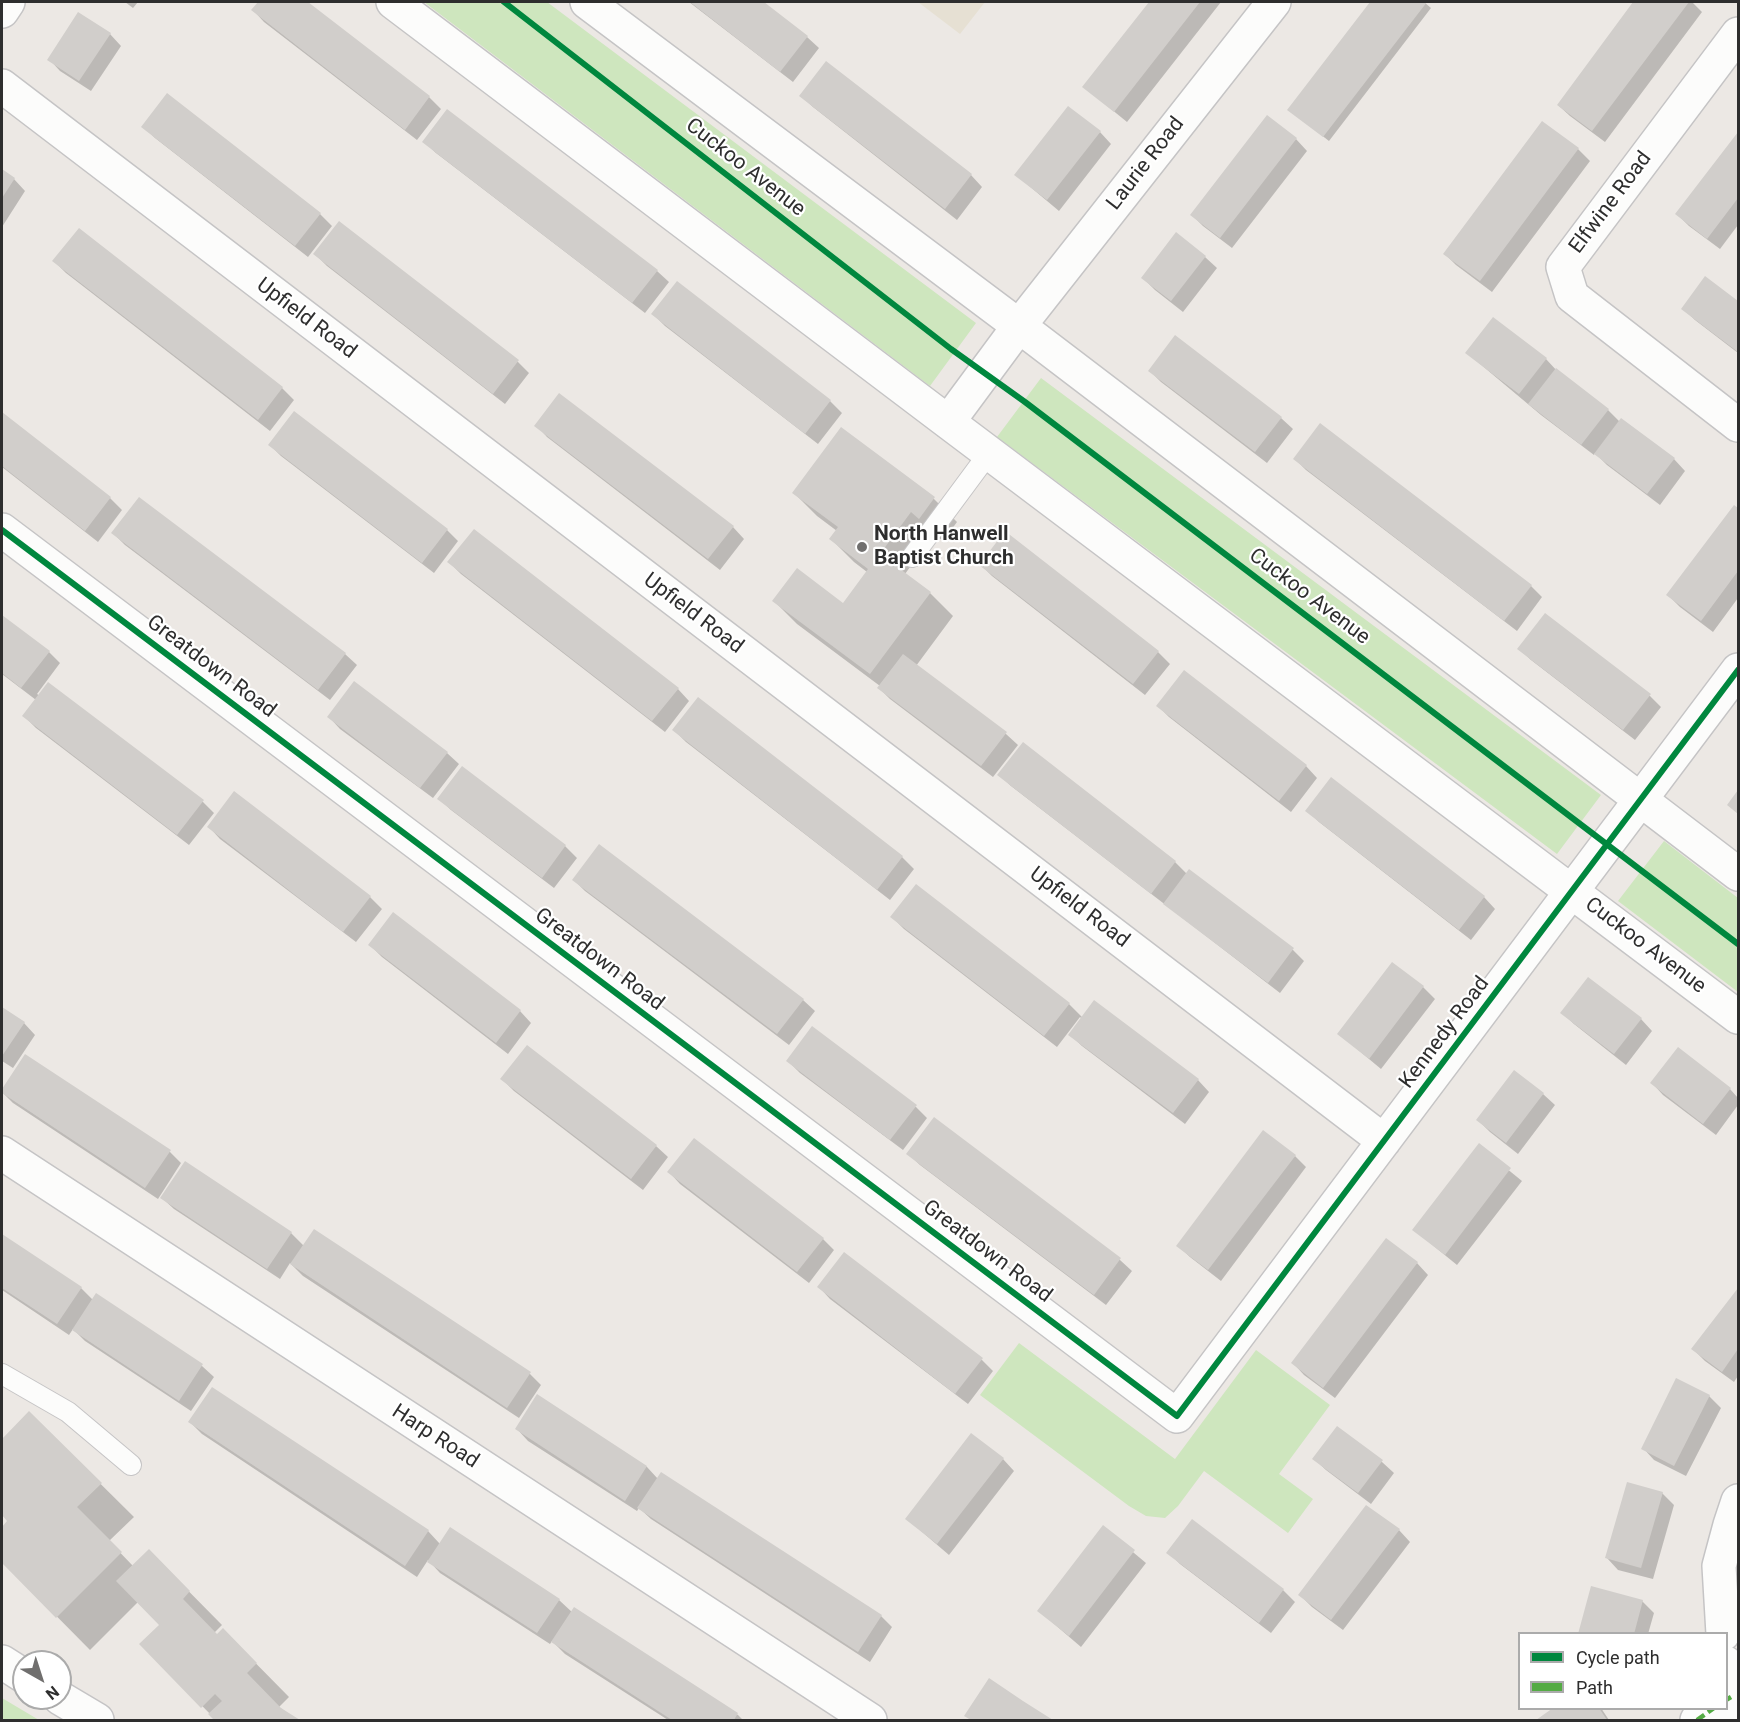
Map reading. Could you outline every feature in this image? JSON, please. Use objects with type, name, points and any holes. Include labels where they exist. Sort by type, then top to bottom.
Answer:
[{"type":"street","points":[[2,11],[8,2]]},
{"type":"street","name":"Cuckoo Avenue","points":[[393,2],[1738,1017]]},
{"type":"street","name":"Cuckoo Avenue","points":[[587,2],[1019,326],[1738,874]]},
{"type":"street","name":"Laurie Road","points":[[1019,326],[1274,2]]},
{"type":"street","name":"Elfwine Road","points":[[1738,34],[1563,267],[1572,296],[1738,425]]},
{"type":"street","name":"Upfield Road","points":[[2,86],[1384,1141]]},
{"type":"street","points":[[948,422],[1019,326]]},
{"type":"street","name":"Greatdown Road","points":[[2,530],[1177,1416]]},
{"type":"street","name":"Kennedy Road","points":[[1177,1416],[1738,670]]},
{"type":"street","name":"Harp Road","points":[[2,1153],[870,1720]]},
{"type":"street","points":[[1723,1632],[1719,1566],[1738,1501]]},
{"type":"street","points":[[72,1705],[97,1720]]},
{"type":"street","points":[[1697,1720],[1718,1710]]},
{"type":"lane","points":[[912,556],[989,453]]},
{"type":"lane","points":[[2,1374],[68,1412],[131,1465]]},
{"type":"shaded area","points":[[918,2],[985,2],[960,34]]},
{"type":"green space","points":[[424,2],[547,2],[976,323],[930,386]]},
{"type":"green space","points":[[1041,378],[1601,795],[1557,854],[997,437]]},
{"type":"green space","points":[[1664,841],[1738,898],[1738,992],[1618,901]]},
{"type":"green space","points":[[1019,1343],[1175,1459],[1256,1350],[1330,1405],[1279,1474],[1313,1499],[1288,1533],[1204,1471],[1178,1506],[1165,1518],[1146,1516],[1129,1506],[980,1395]]},
{"type":"green space","points":[[2,1698],[12,1704],[12,1710],[22,1710],[39,1720],[2,1720]]},
{"type":"building","points":[[258,2],[308,2],[430,96],[405,130],[251,10]]},
{"type":"building","points":[[690,2],[764,2],[808,36],[780,72]]},
{"type":"building","points":[[1149,2],[1200,2],[1114,112],[1082,87]]},
{"type":"building","points":[[1370,2],[1427,2],[1323,137],[1287,110]]},
{"type":"building","points":[[1633,2],[1689,2],[1592,131],[1557,105]]},
{"type":"building","points":[[78,12],[111,33],[79,81],[47,60]]},
{"type":"building","points":[[826,61],[972,174],[945,209],[799,96]]},
{"type":"building","points":[[167,93],[321,213],[295,246],[141,127]]},
{"type":"building","points":[[1068,106],[1101,131],[1047,200],[1014,175]]},
{"type":"building","points":[[447,109],[658,270],[632,303],[422,142]]},
{"type":"building","points":[[1267,115],[1297,138],[1220,238],[1190,215]]},
{"type":"building","points":[[1542,121],[1579,148],[1480,281],[1443,254]]},
{"type":"building","points":[[1738,132],[1738,198],[1707,239],[1675,214]]},
{"type":"building","points":[[2,169],[15,178],[2,198]]},
{"type":"building","points":[[339,221],[519,360],[493,394],[313,254]]},
{"type":"building","points":[[79,228],[283,387],[258,420],[52,261]]},
{"type":"building","points":[[1176,232],[1206,256],[1171,301],[1141,278]]},
{"type":"building","points":[[1705,276],[1738,301],[1738,352],[1681,309]]},
{"type":"building","points":[[677,281],[831,400],[805,434],[651,314]]},
{"type":"building","points":[[1493,317],[1547,358],[1519,394],[1465,353]]},
{"type":"building","points":[[1175,335],[1282,417],[1255,452],[1148,371]]},
{"type":"building","points":[[1556,368],[1609,409],[1581,445],[1528,404]]},
{"type":"building","points":[[559,393],[734,526],[708,559],[534,426]]},
{"type":"building","points":[[294,411],[448,529],[422,563],[268,445]]},
{"type":"building","points":[[2,412],[111,497],[85,531],[2,466]]},
{"type":"building","points":[[1621,418],[1675,458],[1647,494],[1594,454]]},
{"type":"building","points":[[1320,423],[1532,585],[1504,621],[1293,459]]},
{"type":"building","name":"North Hanwell Baptist Church","points":[[841,427],[935,497],[919,519],[911,512],[880,554],[931,592],[870,674],[772,601],[797,568],[843,603],[868,569],[829,539],[838,527],[792,493]]},
{"type":"building","points":[[139,497],[346,653],[318,690],[111,533]]},
{"type":"building","points":[[1734,505],[1738,508],[1738,571],[1701,621],[1666,595]]},
{"type":"building","points":[[474,529],[679,688],[652,721],[447,562]]},
{"type":"building","points":[[1005,531],[1159,651],[1133,684],[979,565]]},
{"type":"building","points":[[1545,613],[1651,694],[1623,730],[1517,649]]},
{"type":"building","points":[[2,615],[50,651],[21,688],[2,673]]},
{"type":"building","points":[[903,654],[1007,732],[981,766],[877,688]]},
{"type":"building","points":[[1184,670],[1307,765],[1279,801],[1156,706]]},
{"type":"building","points":[[354,681],[448,752],[420,788],[327,717]]},
{"type":"building","points":[[48,682],[204,800],[177,835],[22,716]]},
{"type":"building","points":[[698,697],[903,856],[877,890],[672,730]]},
{"type":"building","points":[[1023,742],[1176,861],[1151,894],[997,775]]},
{"type":"building","points":[[462,766],[566,845],[542,878],[437,799]]},
{"type":"building","points":[[1331,777],[1485,896],[1459,930],[1305,811]]},
{"type":"building","points":[[1738,790],[1738,814],[1727,805]]},
{"type":"building","points":[[234,791],[371,896],[343,932],[207,827]]},
{"type":"building","points":[[599,844],[804,999],[777,1034],[572,880]]},
{"type":"building","points":[[1189,869],[1294,948],[1268,983],[1163,904]]},
{"type":"building","points":[[916,884],[1070,1003],[1044,1036],[890,917]]},
{"type":"building","points":[[393,912],[521,1010],[496,1043],[368,945]]},
{"type":"building","points":[[1392,962],[1424,986],[1369,1059],[1337,1034]]},
{"type":"building","points":[[1588,977],[1642,1018],[1614,1054],[1560,1013]]},
{"type":"building","points":[[1094,1000],[1199,1079],[1173,1113],[1068,1035]]},
{"type":"building","points":[[2,1007],[25,1022],[2,1056]]},
{"type":"building","points":[[812,1026],[917,1105],[890,1140],[786,1061]]},
{"type":"building","points":[[527,1045],[657,1145],[631,1179],[500,1079]]},
{"type":"building","points":[[1678,1047],[1731,1088],[1703,1124],[1650,1083]]},
{"type":"building","points":[[25,1054],[171,1150],[145,1188],[2,1093],[2,1089]]},
{"type":"building","points":[[1514,1070],[1544,1093],[1506,1143],[1476,1120]]},
{"type":"building","points":[[934,1117],[1121,1258],[1094,1295],[906,1154]]},
{"type":"building","points":[[1263,1130],[1296,1155],[1208,1270],[1176,1246]]},
{"type":"building","points":[[694,1138],[824,1238],[797,1272],[667,1172]]},
{"type":"building","points":[[1479,1143],[1511,1168],[1445,1255],[1412,1230]]},
{"type":"building","points":[[185,1161],[292,1232],[267,1269],[160,1198]]},
{"type":"building","points":[[314,1229],[531,1372],[507,1408],[290,1264]]},
{"type":"building","points":[[2,1234],[82,1287],[57,1324],[2,1288]]},
{"type":"building","points":[[1386,1238],[1418,1262],[1323,1388],[1291,1363]]},
{"type":"building","points":[[844,1252],[983,1358],[955,1394],[817,1287]]},
{"type":"building","points":[[1738,1288],[1738,1349],[1722,1372],[1691,1349]]},
{"type":"building","points":[[96,1293],[203,1364],[179,1401],[72,1330]]},
{"type":"building","points":[[1676,1378],[1710,1395],[1674,1466],[1641,1449]]},
{"type":"building","points":[[212,1387],[429,1530],[405,1566],[188,1422]]},
{"type":"building","points":[[537,1394],[647,1466],[625,1501],[515,1429]]},
{"type":"building","points":[[29,1411],[102,1483],[77,1507],[122,1552],[56,1618],[2,1563],[2,1527],[7,1521],[2,1515],[2,1439]]},
{"type":"building","points":[[1337,1426],[1383,1460],[1358,1493],[1312,1459]]},
{"type":"building","points":[[971,1433],[1004,1458],[937,1544],[905,1519]]},
{"type":"building","points":[[661,1472],[882,1615],[858,1652],[637,1508]]},
{"type":"building","points":[[1627,1482],[1663,1492],[1641,1568],[1605,1558]]},
{"type":"building","points":[[1366,1505],[1400,1529],[1331,1620],[1298,1595]]},
{"type":"building","points":[[1192,1519],[1284,1589],[1259,1623],[1166,1553]]},
{"type":"building","points":[[1103,1525],[1135,1550],[1069,1636],[1037,1611]]},
{"type":"building","points":[[450,1527],[560,1599],[537,1633],[427,1562]]},
{"type":"building","points":[[149,1549],[190,1591],[183,1599],[217,1634],[223,1628],[257,1663],[247,1673],[281,1708],[300,1720],[214,1720],[208,1714],[222,1701],[215,1694],[201,1708],[139,1644],[159,1625],[116,1581]]},
{"type":"building","points":[[1591,1586],[1643,1600],[1635,1632],[1579,1632]]},
{"type":"building","points":[[574,1607],[738,1713],[734,1720],[672,1720],[551,1642]]},
{"type":"building","points":[[989,1678],[1053,1720],[971,1720],[964,1716]]},
{"type":"building","points":[[1550,1710],[1600,1710],[1607,1720],[1536,1720]]},
{"type":"marked path","points":[[1697,1720],[1711,1710]]},
{"type":"cycle path","points":[[504,2],[951,349],[1025,402],[1738,944]]},
{"type":"cycle path","points":[[2,530],[1177,1416],[1738,670]]},
{"type":"place","name":"North Hanwell Baptist Church","points":[[862,547]]}]
